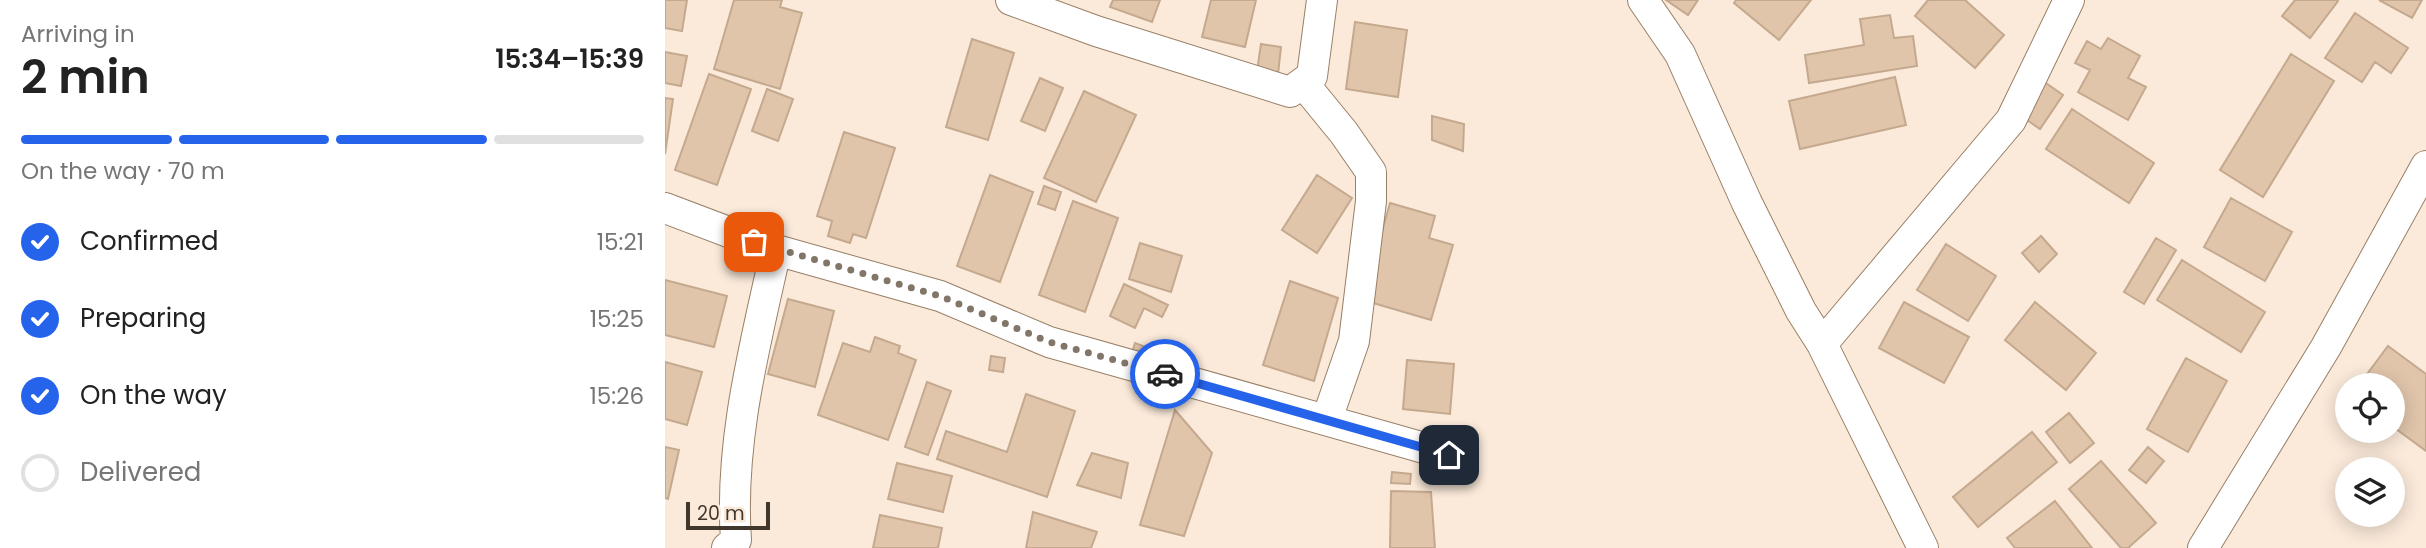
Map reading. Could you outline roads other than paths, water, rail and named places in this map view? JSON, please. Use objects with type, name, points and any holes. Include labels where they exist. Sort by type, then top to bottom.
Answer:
[{"type":"street","points":[[1011,0],[1290,92],[1312,76],[1322,0]]},
{"type":"street","points":[[1643,0],[1680,54],[1747,203],[1801,311],[1822,344],[1923,548]]},
{"type":"street","points":[[1822,344],[2011,120],[2069,0]]},
{"type":"street","points":[[1304,84],[1344,133],[1371,172],[1371,201],[1353,341],[1327,419]]},
{"type":"street","points":[[2203,548],[2326,347],[2426,166]]},
{"type":"street","points":[[665,208],[776,250],[940,296],[1049,342],[1449,455]]},
{"type":"street","points":[[739,545],[733,497],[751,363],[776,250]]}]
